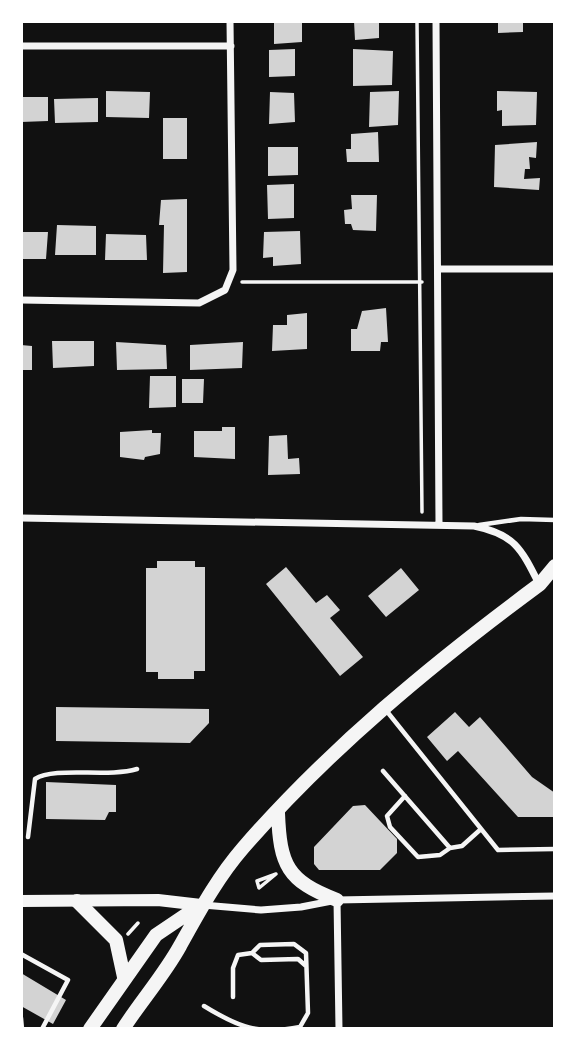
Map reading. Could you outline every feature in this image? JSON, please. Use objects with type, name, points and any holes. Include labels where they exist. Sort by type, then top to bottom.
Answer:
[{"type":"main road","points":[[123,1029],[179,947],[201,905],[244,848],[324,762],[416,679],[540,584],[555,566]]},
{"type":"main road","points":[[540,584],[555,580]]},
{"type":"main road","points":[[278,813],[279,848],[287,869],[308,889],[337,900]]},
{"type":"main road","points":[[77,901],[116,940],[124,977]]},
{"type":"main road","points":[[90,1029],[156,935],[201,905]]},
{"type":"street","points":[[21,300],[199,303],[225,290],[233,270],[230,21]]},
{"type":"street","points":[[436,21],[439,524]]},
{"type":"street","points":[[21,46],[231,47]]},
{"type":"street","points":[[438,269],[555,269]]},
{"type":"street","points":[[21,518],[474,526],[506,535],[526,557],[540,584]]},
{"type":"street","points":[[21,901],[158,900],[261,910],[301,907],[337,900],[555,896]]},
{"type":"street","points":[[337,900],[340,1029]]},
{"type":"lane","points":[[474,526],[521,519],[555,520]]},
{"type":"lane","points":[[385,709],[498,850],[555,849]]},
{"type":"lane","points":[[28,837],[35,779],[48,774],[118,775],[137,769]]},
{"type":"lane","points":[[383,771],[450,848]]},
{"type":"lane","points":[[405,796],[387,816],[390,827],[418,857],[440,855],[450,848],[463,846],[481,829]]},
{"type":"lane","points":[[204,1006],[234,1026],[300,1027],[308,1013],[306,953],[294,944],[260,946],[252,953]]},
{"type":"lane","points":[[233,997],[234,961],[243,953],[252,953],[261,960],[298,959],[307,967]]},
{"type":"lane","points":[[21,954],[68,979],[42,1029]]},
{"type":"lane","points":[[21,1018],[22,1029]]},
{"type":"path","points":[[417,21],[422,282],[422,524]]},
{"type":"path","points":[[229,279],[246,282],[422,282]]},
{"type":"path","points":[[276,874],[268,881],[259,888],[257,881],[276,874]]},
{"type":"path","points":[[127,934],[137,925],[142,928]]},
{"type":"building","points":[[274,21],[302,21],[302,42],[274,44]]},
{"type":"building","points":[[354,21],[379,21],[379,38],[355,40]]},
{"type":"building","points":[[498,21],[523,21],[523,32],[498,33]]},
{"type":"building","points":[[295,49],[295,76],[269,77],[269,50]]},
{"type":"building","points":[[353,49],[393,51],[392,85],[353,86]]},
{"type":"building","points":[[106,91],[150,92],[149,118],[106,117]]},
{"type":"building","points":[[399,91],[398,125],[369,127],[370,92]]},
{"type":"building","points":[[497,91],[537,92],[536,125],[502,126],[502,110],[497,111]]},
{"type":"building","points":[[270,92],[294,93],[295,122],[269,124]]},
{"type":"building","points":[[21,97],[48,97],[48,121],[21,122]]},
{"type":"building","points":[[98,98],[98,122],[55,123],[54,99]]},
{"type":"building","points":[[163,118],[187,118],[187,159],[163,159]]},
{"type":"building","points":[[378,132],[379,162],[347,162],[346,149],[351,149],[351,134]]},
{"type":"building","points":[[537,142],[536,158],[529,157],[530,169],[525,169],[524,179],[540,178],[539,190],[494,187],[495,145]]},
{"type":"building","points":[[268,147],[298,147],[298,175],[268,176]]},
{"type":"building","points":[[294,184],[294,218],[268,219],[267,185]]},
{"type":"building","points":[[351,195],[377,195],[376,231],[353,230],[351,224],[345,224],[344,210],[352,209]]},
{"type":"building","points":[[187,199],[187,272],[163,273],[164,225],[159,225],[161,200]]},
{"type":"building","points":[[57,225],[96,226],[96,255],[55,255]]},
{"type":"building","points":[[300,231],[301,264],[273,266],[273,257],[263,258],[264,232]]},
{"type":"building","points":[[21,232],[48,232],[46,259],[21,259]]},
{"type":"building","points":[[106,234],[146,235],[147,260],[105,260]]},
{"type":"building","points":[[386,308],[388,342],[381,342],[380,351],[351,351],[351,329],[357,329],[362,311]]},
{"type":"building","points":[[307,313],[307,349],[272,351],[273,325],[287,325],[287,315]]},
{"type":"building","points":[[52,341],[94,341],[94,366],[53,368]]},
{"type":"building","points":[[116,342],[166,345],[167,369],[117,370]]},
{"type":"building","points":[[243,342],[242,368],[190,370],[190,345]]},
{"type":"building","points":[[21,345],[32,346],[32,370],[21,370]]},
{"type":"building","points":[[150,376],[176,376],[176,407],[149,408]]},
{"type":"building","points":[[182,379],[204,379],[203,403],[182,403]]},
{"type":"building","points":[[222,427],[235,427],[235,459],[194,457],[194,431],[222,431]]},
{"type":"building","points":[[152,430],[152,433],[161,433],[160,454],[145,457],[144,460],[120,457],[120,432]]},
{"type":"building","points":[[287,435],[288,459],[299,458],[300,474],[268,475],[269,436]]},
{"type":"building","points":[[157,561],[195,561],[195,567],[205,567],[205,671],[194,671],[194,679],[158,679],[158,672],[146,672],[146,568],[157,568]]},
{"type":"building","points":[[286,567],[316,603],[327,595],[340,610],[330,618],[363,657],[340,676],[266,584]]},
{"type":"building","points":[[401,568],[419,590],[386,617],[368,596]]},
{"type":"building","points":[[56,707],[209,709],[209,723],[190,743],[56,741]]},
{"type":"building","points":[[455,712],[469,727],[480,717],[532,777],[555,793],[555,817],[518,817],[458,751],[447,761],[427,737]]},
{"type":"building","points":[[46,782],[116,785],[116,812],[109,812],[105,820],[46,819]]},
{"type":"building","points":[[365,805],[397,839],[397,853],[380,870],[319,870],[314,864],[314,847],[353,806]]},
{"type":"building","points":[[21,973],[66,1000],[53,1024],[21,1006]]}]
